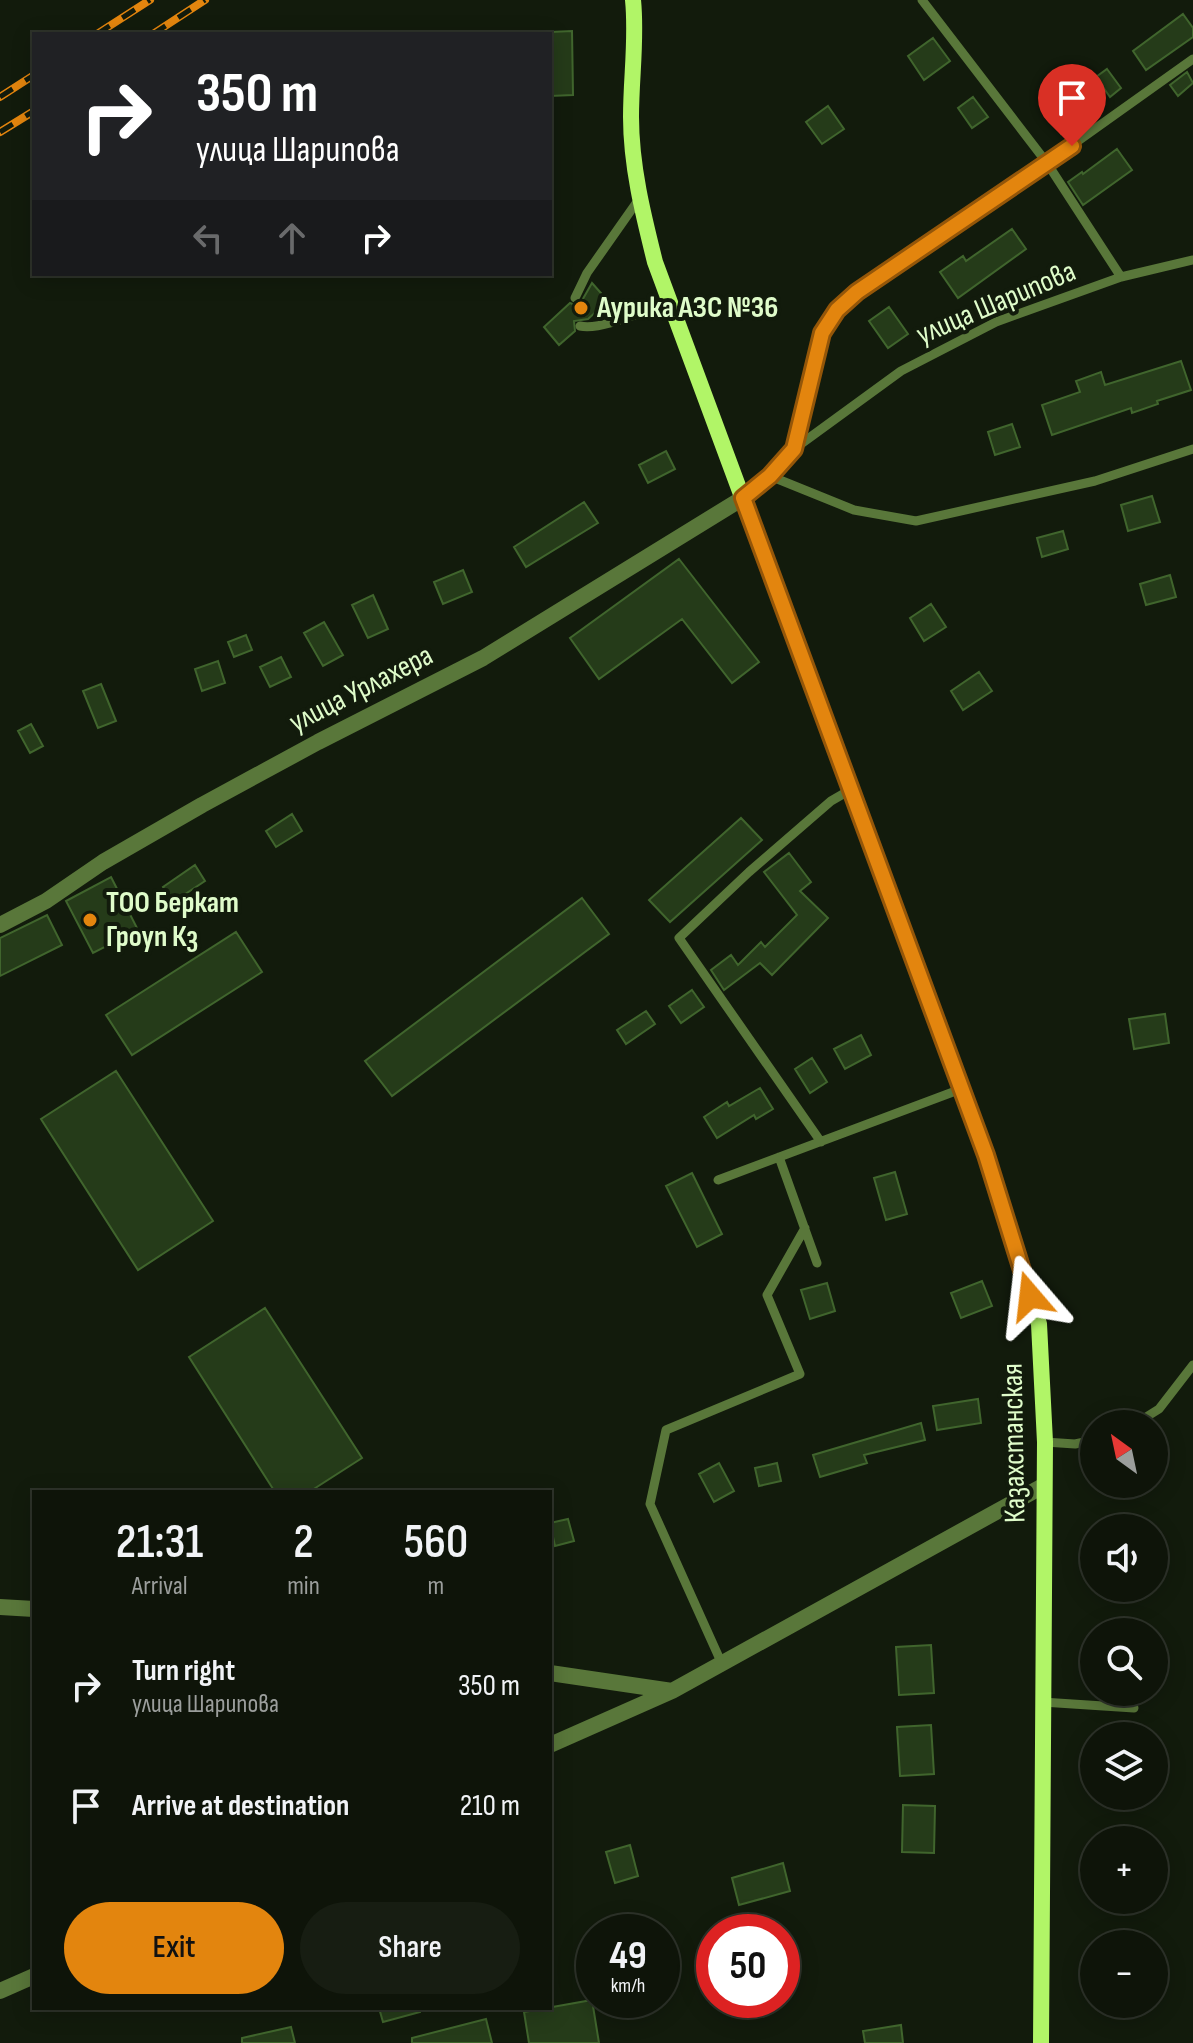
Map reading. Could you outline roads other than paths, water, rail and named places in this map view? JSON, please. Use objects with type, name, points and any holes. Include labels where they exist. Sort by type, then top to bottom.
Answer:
[{"type":"main road","name":"Казахстанская","points":[[633,0],[636,33],[631,118],[639,199],[655,262],[986,1155],[1039,1324],[1045,1442],[1041,2043]]},
{"type":"street","name":"улица Урлахера","points":[[0,925],[46,901],[103,862],[202,805],[483,658],[743,498]]},
{"type":"street","points":[[552,1744],[672,1691],[1043,1486]]},
{"type":"street","points":[[0,1607],[32,1609]]},
{"type":"street","points":[[552,1673],[672,1691]]},
{"type":"street","points":[[0,1991],[32,1977]]},
{"type":"lane","points":[[922,0],[1047,163],[1121,277]]},
{"type":"lane","name":"улица Шарипова","points":[[794,449],[822,333],[837,310],[857,292],[1193,59]]},
{"type":"lane","points":[[575,298],[587,273],[639,199]]},
{"type":"lane","name":"улица Шарипова","points":[[743,498],[770,476],[794,449],[901,371],[996,322],[1121,277],[1193,260]]},
{"type":"lane","points":[[580,326],[588,328],[670,302]]},
{"type":"lane","points":[[770,476],[854,510],[916,521],[1095,481],[1193,449]]},
{"type":"lane","points":[[821,1142],[679,938],[831,801],[850,790]]},
{"type":"lane","points":[[718,1180],[961,1089]]},
{"type":"lane","points":[[779,1157],[817,1263]]},
{"type":"lane","points":[[722,1664],[650,1504],[666,1430],[800,1374],[767,1295],[805,1228]]},
{"type":"lane","points":[[1157,1410],[1192,1369]]},
{"type":"lane","points":[[1045,1442],[1080,1443]]},
{"type":"lane","points":[[1042,1702],[1134,1708]]},
{"type":"railway","points":[[100,32],[150,0]]},
{"type":"railway","points":[[156,32],[205,0]]},
{"type":"railway","points":[[0,97],[32,76]]},
{"type":"railway","points":[[0,132],[32,112]]},
{"type":"place","name":"Аурика АЗС №36","points":[[581,308]]},
{"type":"place","name":"ТОО Беркат Гроуп Кз","points":[[90,920]]}]
